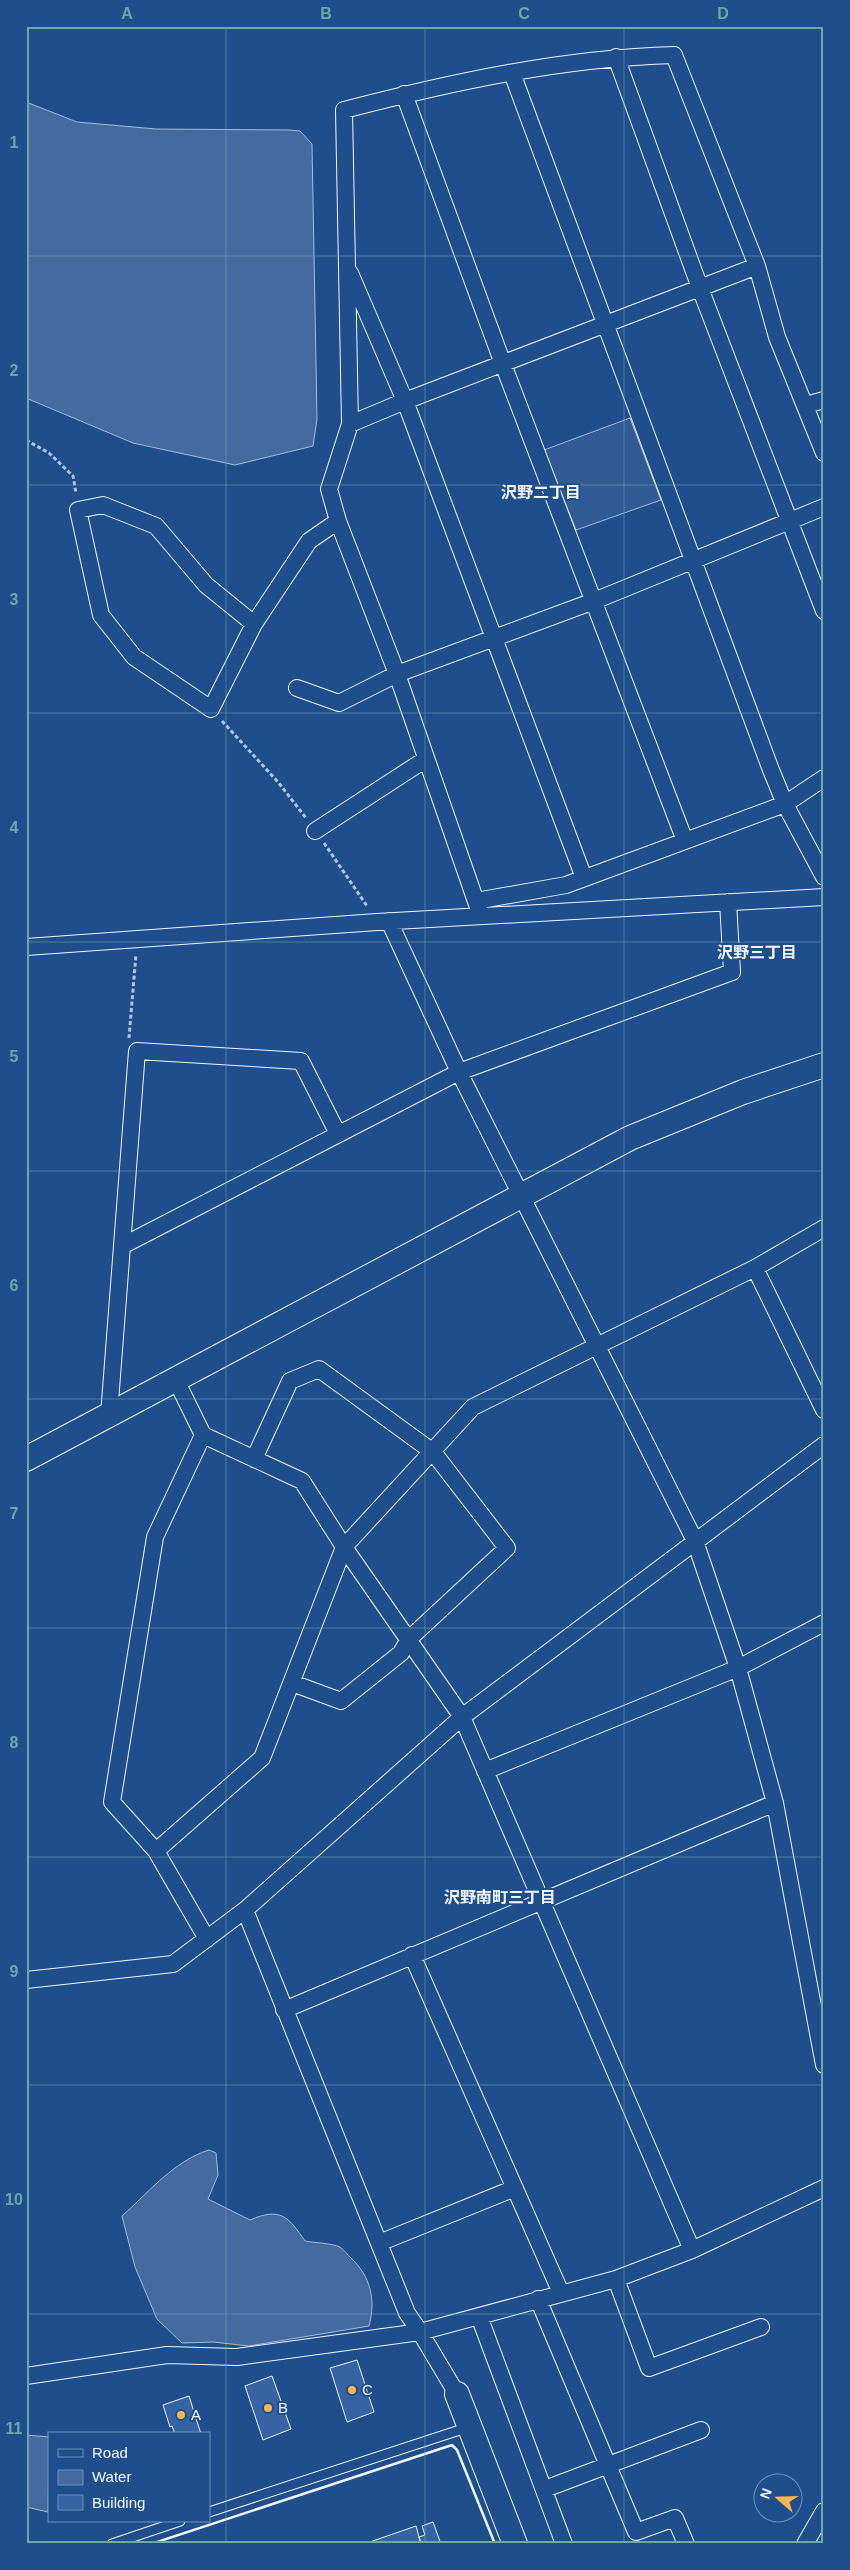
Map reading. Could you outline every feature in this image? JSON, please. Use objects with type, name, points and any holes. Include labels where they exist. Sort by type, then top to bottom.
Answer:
[{"type":"street","points":[[478,908],[397,674],[338,521],[329,489],[350,424],[344,110],[404,94],[512,73],[616,57],[674,55],[758,266],[777,337],[806,405],[824,454]]},
{"type":"street","points":[[616,57],[700,288],[824,611]]},
{"type":"street","points":[[512,73],[785,804],[824,877]]},
{"type":"street","points":[[404,94],[503,364],[684,841]]},
{"type":"street","points":[[346,264],[405,401],[584,878]]},
{"type":"street","points":[[350,424],[405,401],[758,266]]},
{"type":"street","points":[[806,405],[824,400]]},
{"type":"street","points":[[254,624],[206,585],[156,526],[103,505],[78,510],[100,615],[134,657],[211,709],[254,624],[309,540],[338,521]]},
{"type":"street","points":[[297,688],[339,703],[397,674],[594,601],[824,507]]},
{"type":"street","points":[[315,830],[426,759]]},
{"type":"street","points":[[478,908],[566,885],[785,804],[824,778]]},
{"type":"street","points":[[26,947],[383,921],[478,908],[728,902],[824,897]]},
{"type":"street","points":[[122,1246],[460,1072],[732,972],[728,902]]},
{"type":"street","points":[[383,921],[695,1541],[738,1668],[775,1803],[824,2065]]},
{"type":"street","points":[[109,1415],[137,1050],[301,1061],[338,1134]]},
{"type":"street","points":[[26,1459],[630,1138],[743,1092],[824,1066]]},
{"type":"street","points":[[156,1851],[262,1758],[344,1547],[473,1407],[755,1268],[824,1228]]},
{"type":"street","points":[[755,1268],[824,1410]]},
{"type":"street","points":[[254,1458],[290,1381],[319,1369],[433,1452],[507,1548],[409,1639],[401,1653],[341,1701],[292,1683]]},
{"type":"street","points":[[176,1380],[204,1435],[302,1481],[344,1547],[462,1717],[692,2250]]},
{"type":"street","points":[[204,1435],[155,1537],[112,1802],[156,1851],[207,1939]]},
{"type":"street","points":[[26,1980],[173,1964],[245,1910],[462,1717],[824,1444]]},
{"type":"street","points":[[485,1772],[738,1668],[824,1623]]},
{"type":"street","points":[[284,2010],[775,1803]]},
{"type":"street","points":[[245,1910],[406,2313],[420,2332],[456,2394],[515,2544]]},
{"type":"street","points":[[412,1955],[561,2293]]},
{"type":"street","points":[[379,2243],[515,2188]]},
{"type":"street","points":[[26,2376],[168,2355],[237,2357],[420,2332],[616,2279],[692,2250],[824,2188]]},
{"type":"street","points":[[616,2279],[649,2368],[761,2326]]},
{"type":"street","points":[[538,2299],[636,2532],[675,2518],[686,2544]]},
{"type":"street","points":[[479,2316],[564,2544]]},
{"type":"street","points":[[545,2490],[701,2430]]},
{"type":"street","points":[[806,2544],[824,2511]]},
{"type":"lane","points":[[210,2512],[469,2427]]},
{"type":"lane","points":[[112,2544],[177,2522]]},
{"type":"path","points":[[26,440],[49,453],[73,476],[78,510]]},
{"type":"path","points":[[211,709],[278,782],[383,921]]},
{"type":"path","points":[[137,939],[129,1040],[137,1050]]},
{"type":"shaded area","points":[[630,418],[661,500],[576,530],[544,450]]},
{"type":"water","points":[[26,102],[77,122],[156,129],[300,131],[312,144],[317,419],[313,446],[235,465],[133,443],[26,398]]},
{"type":"water","points":[[209,2150],[216,2153],[218,2175],[208,2199],[250,2220],[269,2214],[282,2216],[293,2225],[305,2241],[340,2247],[358,2265],[370,2289],[372,2307],[369,2326],[249,2346],[213,2342],[182,2343],[157,2319],[135,2267],[122,2216],[173,2169],[196,2155]]},
{"type":"water","points":[[26,2435],[48,2437],[48,2512],[26,2507]]},
{"type":"building","name":"C","points":[[357,2360],[374,2412],[347,2422],[330,2368]]},
{"type":"building","name":"B","points":[[272,2376],[291,2429],[263,2440],[245,2386]]},
{"type":"building","name":"A","points":[[189,2396],[200,2432],[174,2432],[172,2426],[170,2427],[163,2405]]},
{"type":"building","points":[[433,2522],[441,2544],[421,2544],[419,2537],[425,2535],[422,2526]]},
{"type":"building","points":[[416,2526],[421,2544],[364,2544]]},
{"type":"wall","points":[[151,2544],[452,2445],[457,2450],[495,2544]]},
{"type":"place","name":"C","points":[[352,2390]]},
{"type":"place","name":"B","points":[[268,2408]]},
{"type":"place","name":"A","points":[[181,2415]]},
{"type":"district","name":"沢野二丁目","points":[[541,492]]},
{"type":"district","name":"沢野三丁目","points":[[757,952]]},
{"type":"district","name":"沢野南町三丁目","points":[[500,1897]]}]
